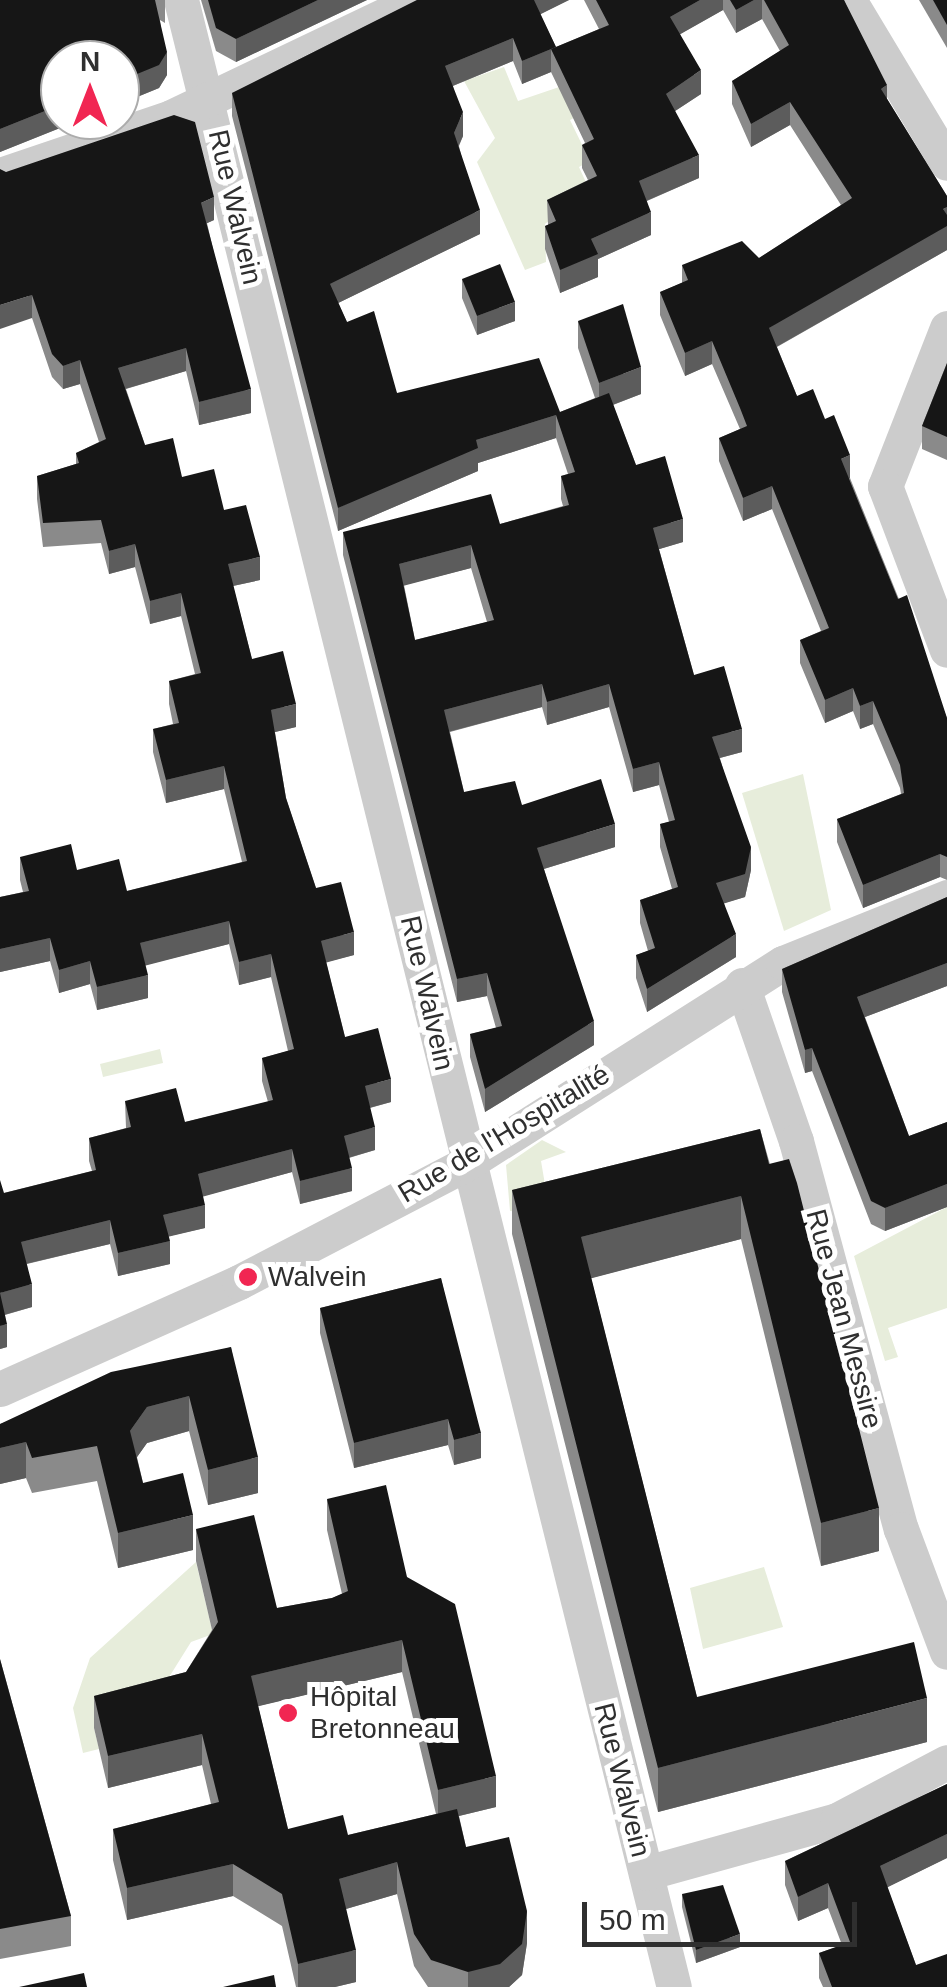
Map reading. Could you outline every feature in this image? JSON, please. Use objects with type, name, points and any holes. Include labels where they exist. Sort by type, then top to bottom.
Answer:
[{"type":"street","name":"Rue Walvein","points":[[180,0],[210,101],[466,1164],[674,1987]]},
{"type":"street","points":[[0,175],[210,101],[416,0]]},
{"type":"street","points":[[848,0],[947,164]]},
{"type":"street","points":[[947,328],[885,486],[947,650]]},
{"type":"street","name":"Rue de l'Hospitalité","points":[[0,1389],[239,1282],[466,1164],[742,985],[947,897]]},
{"type":"street","name":"Rue Jean Messire","points":[[742,985],[796,1141],[901,1528],[947,1652]]},
{"type":"street","points":[[646,1873],[837,1820],[947,1762]]},
{"type":"green space","points":[[504,67],[518,101],[568,84],[583,113],[570,120],[590,161],[579,167],[589,189],[545,224],[546,262],[525,270],[477,162],[495,138],[464,81]]},
{"type":"green space","points":[[803,774],[831,910],[784,931],[742,793]]},
{"type":"green space","points":[[160,1049],[163,1063],[103,1077],[100,1064]]},
{"type":"green space","points":[[542,1140],[566,1152],[541,1161],[550,1214],[510,1211],[506,1165]]},
{"type":"green space","points":[[947,1207],[947,1308],[888,1328],[898,1357],[885,1361],[854,1256]]},
{"type":"green space","points":[[196,1562],[213,1634],[191,1642],[161,1690],[94,1728],[99,1749],[83,1753],[73,1708],[90,1658]]},
{"type":"green space","points":[[764,1567],[783,1627],[703,1649],[690,1588]]},
{"type":"building","points":[[0,0],[155,0],[167,52],[159,65],[140,73],[140,40],[40,40],[40,113],[0,129]]},
{"type":"building","points":[[208,0],[318,0],[236,39],[216,28]]},
{"type":"building","points":[[417,0],[534,0],[556,47],[522,61],[513,38],[445,66],[463,112],[454,133],[480,210],[330,284],[347,322],[374,311],[397,393],[539,358],[560,412],[609,393],[636,465],[665,456],[683,519],[653,528],[694,675],[724,666],[742,729],[712,737],[751,847],[745,874],[716,883],[736,934],[647,989],[636,955],[655,948],[640,900],[678,887],[660,824],[675,820],[659,762],[633,769],[609,684],[547,702],[542,684],[444,710],[464,792],[515,781],[522,805],[601,779],[615,824],[537,848],[594,1021],[485,1089],[470,1034],[502,1026],[487,973],[457,979],[343,532],[491,494],[500,524],[569,505],[561,476],[575,472],[556,415],[476,440],[478,448],[338,508],[232,93]],"holes":[[[471,545],[494,620],[415,640],[399,564]]]},
{"type":"building","points":[[596,0],[700,0],[670,17],[701,70],[666,94],[699,155],[639,181],[651,212],[591,239],[598,254],[560,270],[545,226],[556,221],[547,200],[597,176],[582,145],[594,139],[551,49],[609,25]]},
{"type":"building","points":[[730,0],[754,0],[736,10]]},
{"type":"building","points":[[764,0],[844,0],[887,85],[881,89],[947,196],[947,207],[943,209],[947,226],[769,328],[797,396],[813,389],[825,419],[834,415],[850,455],[841,459],[898,599],[907,595],[947,718],[947,857],[940,854],[863,885],[837,819],[904,793],[900,765],[873,701],[860,706],[853,688],[825,700],[800,640],[829,628],[772,486],[743,498],[719,438],[747,426],[740,408],[712,341],[685,353],[660,292],[688,280],[682,265],[742,241],[759,258],[852,198],[790,102],[751,124],[732,81],[789,45]]},
{"type":"building","points":[[933,0],[947,0],[947,25]]},
{"type":"building","points":[[174,115],[195,122],[214,197],[201,203],[251,389],[199,402],[186,348],[118,368],[145,445],[173,438],[182,477],[214,469],[224,510],[246,505],[260,557],[228,564],[252,659],[283,651],[296,704],[271,710],[286,798],[316,888],[341,882],[354,932],[321,941],[345,1037],[378,1028],[391,1079],[365,1086],[375,1127],[344,1136],[352,1168],[300,1181],[292,1149],[198,1174],[205,1205],[163,1215],[170,1241],[118,1253],[110,1220],[21,1242],[32,1284],[0,1293],[0,1180],[4,1193],[96,1170],[89,1138],[131,1127],[125,1101],[176,1088],[185,1122],[273,1100],[262,1058],[294,1049],[271,954],[239,962],[229,921],[140,943],[148,975],[97,987],[90,961],[59,970],[50,938],[0,949],[0,897],[29,891],[20,857],[71,844],[77,870],[119,859],[127,891],[247,861],[224,766],[166,780],[153,729],[179,723],[169,681],[201,673],[181,593],[150,601],[135,544],[109,551],[101,520],[43,523],[37,476],[79,463],[76,453],[106,439],[80,360],[63,366],[52,354],[32,295],[0,305],[0,169],[6,172],[100,140],[140,140],[140,127]]},
{"type":"building","points":[[500,264],[515,302],[477,316],[462,279]]},
{"type":"building","points":[[623,304],[641,367],[599,383],[578,321]]},
{"type":"building","points":[[947,363],[947,437],[922,426]]},
{"type":"building","points":[[947,897],[947,963],[857,997],[909,1136],[947,1122],[947,1184],[885,1208],[871,1201],[812,1048],[805,1050],[782,969]]},
{"type":"building","points":[[760,1129],[769,1164],[789,1159],[797,1183],[879,1508],[821,1523],[741,1196],[581,1237],[697,1697],[914,1642],[927,1698],[658,1768],[512,1190]]},
{"type":"building","points":[[441,1278],[481,1433],[454,1440],[448,1419],[354,1443],[320,1308]]},
{"type":"building","points":[[0,1293],[7,1324],[0,1326]]},
{"type":"building","points":[[231,1347],[258,1457],[208,1470],[189,1396],[147,1407],[130,1431],[143,1483],[183,1473],[193,1515],[118,1533],[97,1446],[32,1458],[26,1442],[0,1448],[0,1424],[111,1372]]},
{"type":"building","points":[[386,1485],[407,1577],[455,1604],[496,1776],[438,1790],[402,1640],[251,1676],[288,1829],[343,1815],[348,1835],[457,1809],[466,1847],[509,1837],[527,1911],[522,1944],[500,1964],[468,1972],[431,1960],[414,1934],[397,1862],[339,1879],[356,1950],[298,1964],[282,1894],[233,1864],[127,1888],[113,1829],[219,1802],[202,1734],[108,1756],[94,1696],[186,1672],[218,1622],[196,1529],[254,1515],[277,1608],[332,1598],[348,1591],[327,1499]]},
{"type":"building","points":[[0,1659],[71,1916],[0,1929]]},
{"type":"building","points":[[947,1784],[947,1834],[880,1866],[916,1965],[947,1954],[947,1987],[832,1987],[819,1953],[850,1942],[828,1883],[798,1897],[785,1861]]},
{"type":"building","points":[[723,1885],[740,1934],[696,1950],[682,1894]]},
{"type":"building","points":[[84,1973],[87,1987],[19,1987]]},
{"type":"building","points":[[274,1975],[276,1987],[223,1987]]},
{"type":"place","name":"Walvein","points":[[248,1277]]},
{"type":"place","name":"Hôpital Bretonneau","points":[[288,1713]]}]
